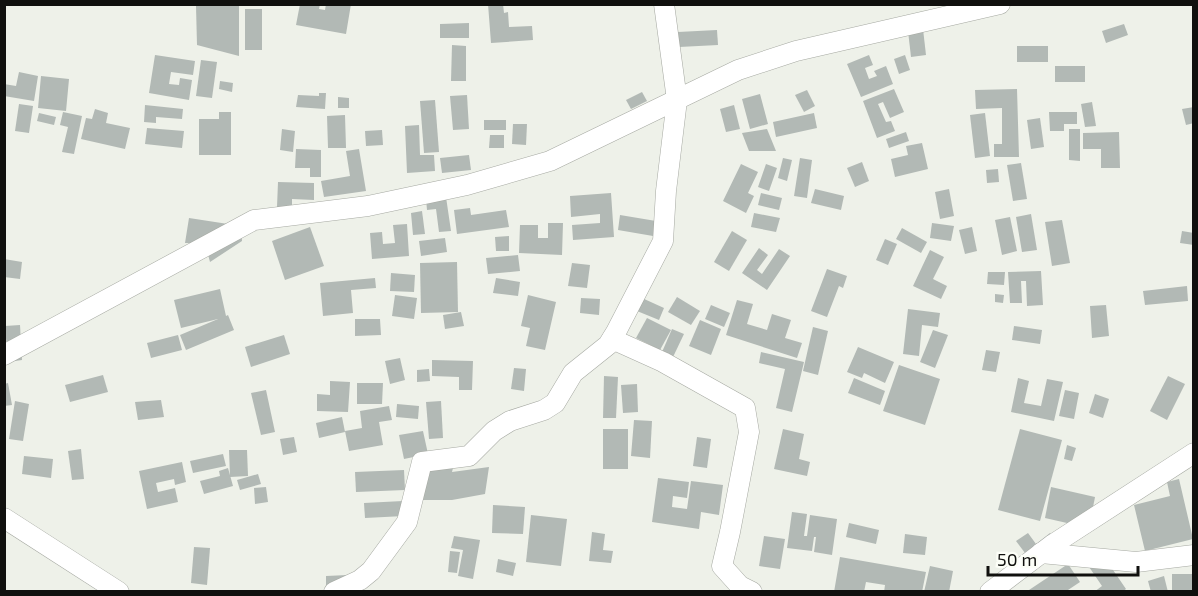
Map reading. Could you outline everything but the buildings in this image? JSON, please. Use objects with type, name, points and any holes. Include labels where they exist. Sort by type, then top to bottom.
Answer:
[{"type":"street","points":[[334,591],[360,580],[371,570],[406,522],[422,462],[469,456],[494,431],[510,421],[544,410],[555,402],[573,373],[608,345],[612,339],[663,241],[666,191],[677,100],[664,4]]},
{"type":"street","points":[[4,355],[254,220],[368,206],[467,185],[541,164],[738,70],[796,51],[1000,4]]},
{"type":"street","points":[[612,339],[663,362],[745,408],[749,432],[722,566],[741,586],[752,591]]},
{"type":"street","points":[[990,591],[1041,553],[1194,453]]},
{"type":"street","points":[[4,518],[119,591]]},
{"type":"street","points":[[1041,553],[1136,562],[1194,555]]}]
